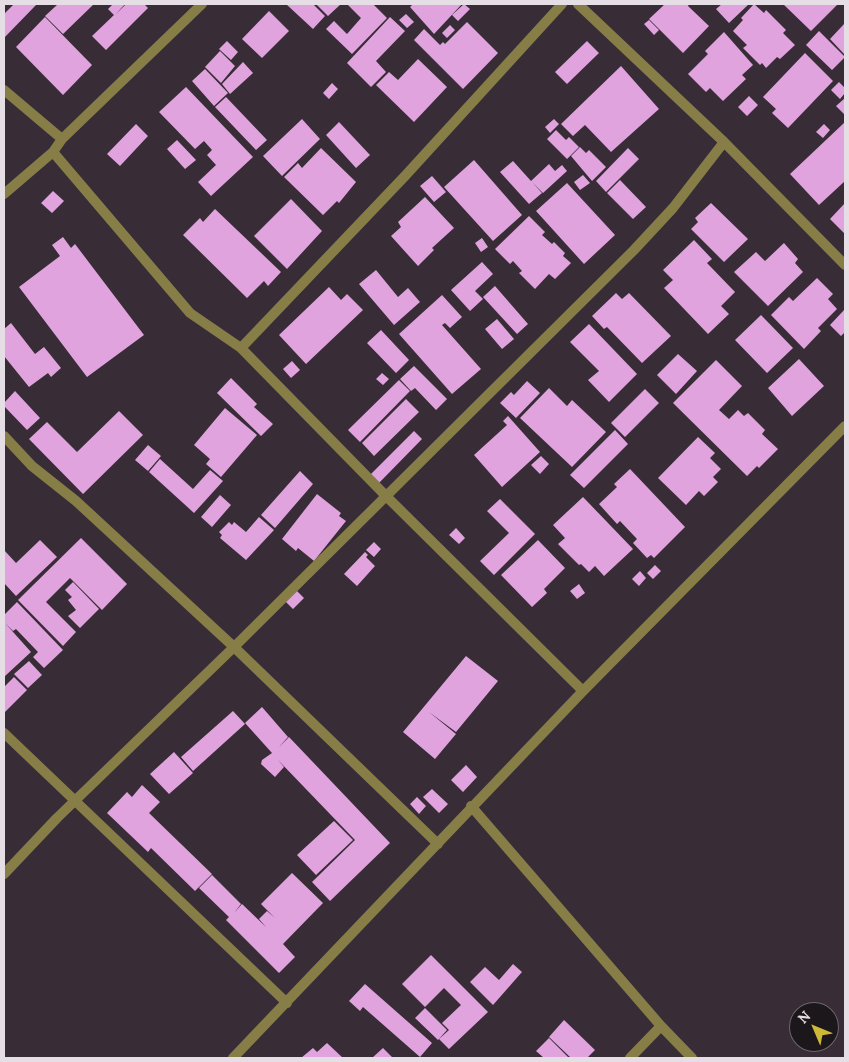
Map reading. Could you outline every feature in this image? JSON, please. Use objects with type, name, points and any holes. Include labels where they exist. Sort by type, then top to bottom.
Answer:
[{"type":"street","points":[[4,194],[53,152],[62,139],[202,4]]},
{"type":"street","points":[[241,348],[405,176],[562,4]]},
{"type":"street","points":[[578,4],[724,142],[845,265]]},
{"type":"street","points":[[4,90],[62,139]]},
{"type":"street","points":[[4,874],[57,818],[234,647],[385,495],[634,250],[673,208],[724,142]]},
{"type":"street","points":[[53,152],[190,312],[241,348],[385,495],[582,691]]},
{"type":"street","points":[[233,1058],[582,691],[845,426]]},
{"type":"street","points":[[4,436],[32,466],[76,501],[234,647],[438,844]]},
{"type":"street","points":[[4,733],[287,1003]]},
{"type":"street","points":[[471,806],[661,1026],[692,1058]]},
{"type":"street","points":[[630,1058],[661,1026]]},
{"type":"building","points":[[14,4],[37,4],[4,38],[4,14]]},
{"type":"building","points":[[58,4],[94,4],[63,34],[45,16]]},
{"type":"building","points":[[113,4],[125,4],[116,14],[126,4],[144,4],[148,8],[106,50],[92,36],[114,15],[108,9]]},
{"type":"building","points":[[286,4],[313,4],[325,16],[313,29]]},
{"type":"building","points":[[316,4],[341,4],[328,16]]},
{"type":"building","points":[[347,4],[373,4],[387,18],[352,54],[326,29],[334,21],[347,34],[361,18]]},
{"type":"building","points":[[413,4],[462,4],[434,34],[410,7]]},
{"type":"building","points":[[464,4],[470,9],[458,21],[452,15]]},
{"type":"building","points":[[665,4],[689,4],[688,6],[709,26],[683,53],[649,19]]},
{"type":"building","points":[[722,4],[749,4],[729,23],[716,9]]},
{"type":"building","points":[[754,4],[764,13],[766,10],[786,30],[783,33],[795,45],[780,59],[777,57],[766,68],[762,63],[760,65],[743,48],[747,45],[733,31],[743,20],[741,18]]},
{"type":"building","points":[[783,4],[838,4],[811,31]]},
{"type":"building","points":[[269,11],[289,31],[262,58],[242,39]]},
{"type":"building","points":[[406,14],[414,22],[407,28],[399,20]]},
{"type":"building","points":[[45,17],[92,65],[63,95],[16,47]]},
{"type":"building","points":[[390,17],[405,31],[376,61],[386,72],[371,87],[347,63]]},
{"type":"building","points":[[649,20],[659,30],[654,35],[644,24]]},
{"type":"building","points":[[467,22],[498,53],[463,89],[414,40],[424,29],[440,45],[443,42],[445,44]]},
{"type":"building","points":[[845,23],[845,55],[830,39]]},
{"type":"building","points":[[450,25],[455,30],[447,38],[442,33]]},
{"type":"building","points":[[819,31],[845,57],[832,70],[806,45]]},
{"type":"building","points":[[724,32],[753,65],[742,75],[746,79],[723,101],[710,88],[706,92],[688,74],[708,54],[705,51]]},
{"type":"building","points":[[227,41],[238,52],[231,60],[219,49]]},
{"type":"building","points":[[587,41],[599,53],[567,84],[555,72]]},
{"type":"building","points":[[220,51],[235,66],[221,83],[205,67]]},
{"type":"building","points":[[805,53],[833,81],[788,128],[772,113],[776,109],[763,97]]},
{"type":"building","points":[[418,59],[447,87],[414,122],[376,85],[389,72],[398,80]]},
{"type":"building","points":[[243,62],[253,73],[230,94],[222,84]]},
{"type":"building","points":[[621,66],[659,109],[611,152],[585,125],[573,136],[561,124]]},
{"type":"building","points":[[205,69],[228,93],[214,106],[192,81]]},
{"type":"building","points":[[839,82],[845,88],[845,93],[840,99],[831,90]]},
{"type":"building","points":[[332,83],[338,89],[329,99],[323,93]]},
{"type":"building","points":[[186,87],[253,157],[211,196],[198,182],[216,165],[207,155],[212,150],[204,141],[195,149],[159,112]]},
{"type":"building","points":[[749,96],[758,105],[747,116],[738,107]]},
{"type":"building","points":[[226,97],[267,140],[256,150],[215,107]]},
{"type":"building","points":[[845,98],[845,115],[836,106]]},
{"type":"building","points":[[302,119],[320,139],[282,176],[263,156]]},
{"type":"building","points":[[554,119],[559,124],[550,133],[545,127]]},
{"type":"building","points":[[339,122],[370,155],[356,168],[326,135]]},
{"type":"building","points":[[845,122],[845,181],[819,205],[790,174]]},
{"type":"building","points":[[136,124],[148,136],[120,166],[107,154]]},
{"type":"building","points":[[824,124],[830,130],[823,138],[816,132]]},
{"type":"building","points":[[556,130],[566,140],[569,137],[579,147],[567,159],[547,139]]},
{"type":"building","points":[[177,140],[196,160],[185,169],[167,149]]},
{"type":"building","points":[[580,147],[586,153],[589,150],[606,167],[592,181],[571,156]]},
{"type":"building","points":[[321,148],[356,182],[339,203],[337,201],[323,215],[284,177],[298,163],[302,168]]},
{"type":"building","points":[[628,148],[639,159],[606,192],[596,181]]},
{"type":"building","points":[[474,160],[522,215],[493,241],[444,187]]},
{"type":"building","points":[[513,161],[531,181],[549,164],[555,171],[562,165],[567,171],[543,193],[532,182],[542,193],[529,204],[500,172]]},
{"type":"building","points":[[583,175],[590,183],[580,190],[574,182]]},
{"type":"building","points":[[432,176],[446,192],[434,202],[420,186]]},
{"type":"building","points":[[620,180],[646,207],[633,219],[607,193]]},
{"type":"building","points":[[567,183],[615,235],[584,264],[536,211]]},
{"type":"building","points":[[53,191],[64,201],[52,213],[41,203]]},
{"type":"building","points":[[425,197],[454,228],[432,248],[434,250],[418,266],[391,236],[401,227],[398,222]]},
{"type":"building","points":[[291,199],[322,231],[287,269],[254,236]]},
{"type":"building","points":[[711,203],[748,239],[724,262],[691,229],[698,222],[695,218]]},
{"type":"building","points":[[845,203],[845,234],[830,219]]},
{"type":"building","points":[[215,209],[281,272],[268,286],[264,281],[247,298],[183,235],[200,218],[203,222]]},
{"type":"building","points":[[529,216],[545,232],[542,235],[552,244],[554,242],[565,253],[563,256],[571,263],[555,279],[549,274],[535,289],[519,273],[522,271],[513,261],[510,264],[495,249]]},
{"type":"building","points":[[63,237],[71,248],[75,244],[144,335],[87,377],[19,287],[60,256],[52,245]]},
{"type":"building","points":[[482,238],[488,247],[481,252],[475,243]]},
{"type":"building","points":[[694,240],[712,259],[707,263],[735,292],[721,306],[729,314],[708,334],[664,288],[673,280],[663,270]]},
{"type":"building","points":[[784,243],[798,259],[795,263],[803,272],[768,306],[734,272],[756,252],[765,261]]},
{"type":"building","points":[[482,262],[493,274],[475,291],[483,299],[470,311],[451,290]]},
{"type":"building","points":[[376,270],[398,297],[408,288],[420,302],[394,325],[359,284]]},
{"type":"building","points":[[817,278],[833,294],[828,299],[837,309],[818,328],[821,331],[804,349],[771,315],[789,297],[793,301]]},
{"type":"building","points":[[495,286],[528,324],[517,334],[483,297]]},
{"type":"building","points":[[329,287],[341,300],[347,294],[363,310],[306,364],[279,335]]},
{"type":"building","points":[[616,293],[622,299],[629,293],[671,336],[642,363],[607,327],[604,329],[592,316]]},
{"type":"building","points":[[442,295],[462,317],[450,328],[445,323],[442,325],[481,369],[452,394],[399,334]]},
{"type":"building","points":[[845,309],[845,332],[841,336],[830,325]]},
{"type":"building","points":[[761,315],[793,348],[767,373],[735,340]]},
{"type":"building","points":[[497,319],[514,339],[502,349],[485,329]]},
{"type":"building","points":[[11,323],[35,354],[44,347],[61,368],[51,377],[48,373],[29,387],[4,356],[4,329]]},
{"type":"building","points":[[589,324],[637,374],[609,402],[588,380],[599,371],[570,342]]},
{"type":"building","points":[[381,330],[409,360],[396,373],[367,343]]},
{"type":"building","points":[[678,354],[697,371],[676,394],[657,375]]},
{"type":"building","points":[[799,359],[824,386],[792,416],[768,388]]},
{"type":"building","points":[[716,360],[742,386],[719,410],[729,419],[738,410],[744,416],[748,413],[765,430],[762,434],[778,449],[759,468],[757,466],[747,476],[673,403]]},
{"type":"building","points":[[292,361],[300,370],[291,378],[283,369]]},
{"type":"building","points":[[414,366],[447,399],[436,410],[415,388],[411,391],[400,379]]},
{"type":"building","points":[[382,373],[389,379],[383,385],[376,379]]},
{"type":"building","points":[[231,378],[257,404],[254,407],[273,424],[261,436],[217,393]]},
{"type":"building","points":[[399,380],[410,391],[360,442],[348,430]]},
{"type":"building","points":[[527,381],[540,393],[516,418],[500,403],[511,392],[514,395]]},
{"type":"building","points":[[549,388],[567,406],[572,400],[606,432],[572,467],[520,418]]},
{"type":"building","points":[[645,389],[659,403],[625,437],[611,423]]},
{"type":"building","points":[[15,391],[40,418],[27,430],[4,406],[4,403]]},
{"type":"building","points":[[406,399],[419,412],[374,456],[362,443]]},
{"type":"building","points":[[225,408],[257,435],[221,477],[206,464],[210,459],[194,445]]},
{"type":"building","points":[[119,411],[143,435],[83,494],[29,439],[47,422],[77,452]]},
{"type":"building","points":[[508,416],[540,452],[502,487],[474,455],[507,425],[503,421]]},
{"type":"building","points":[[615,430],[628,444],[584,488],[570,475]]},
{"type":"building","points":[[414,431],[422,439],[379,483],[370,475]]},
{"type":"building","points":[[698,437],[715,453],[710,458],[721,469],[713,477],[718,482],[704,496],[699,491],[686,505],[658,478]]},
{"type":"building","points":[[148,445],[161,456],[148,471],[135,460]]},
{"type":"building","points":[[541,456],[549,464],[540,474],[531,465]]},
{"type":"building","points":[[160,459],[193,489],[210,470],[223,481],[194,513],[149,472]]},
{"type":"building","points":[[630,469],[685,527],[654,558],[651,555],[647,558],[633,543],[637,539],[620,521],[617,524],[599,504],[617,487],[614,484]]},
{"type":"building","points":[[300,471],[313,484],[275,528],[261,515]]},
{"type":"building","points":[[317,494],[341,513],[339,516],[346,521],[314,561],[298,548],[296,551],[282,539]]},
{"type":"building","points":[[220,495],[231,505],[212,527],[201,517]]},
{"type":"building","points":[[583,497],[633,549],[604,576],[595,566],[589,572],[581,564],[579,565],[558,544],[565,538],[553,525]]},
{"type":"building","points":[[500,499],[535,534],[494,575],[480,561],[509,533],[487,511]]},
{"type":"building","points":[[259,517],[274,530],[246,560],[220,538],[222,535],[219,532],[229,522],[232,525],[234,522],[246,532]]},
{"type":"building","points":[[456,528],[465,538],[459,544],[449,535]]},
{"type":"building","points":[[81,538],[127,584],[102,610],[70,578],[46,602],[76,632],[63,646],[18,600]]},
{"type":"building","points":[[40,540],[57,557],[16,596],[4,583],[4,550],[16,563]]},
{"type":"building","points":[[538,540],[565,568],[544,589],[547,593],[532,607],[501,575]]},
{"type":"building","points":[[374,542],[381,549],[374,557],[366,550]]},
{"type":"building","points":[[365,552],[368,555],[366,557],[375,566],[357,586],[344,574]]},
{"type":"building","points":[[655,565],[661,571],[653,579],[647,573]]},
{"type":"building","points":[[640,571],[646,578],[639,586],[632,579]]},
{"type":"building","points":[[73,582],[99,609],[80,628],[68,616],[76,610],[68,600],[72,597],[65,590]]},
{"type":"building","points":[[579,584],[585,593],[577,599],[570,591]]},
{"type":"building","points":[[295,589],[304,598],[293,609],[284,600]]},
{"type":"building","points":[[17,602],[63,650],[44,668],[33,657],[38,652],[16,629],[13,631],[5,623],[31,652],[4,677],[4,615]]},
{"type":"building","points":[[466,656],[498,681],[456,732],[429,712],[456,734],[435,759],[403,732]]},
{"type":"building","points":[[29,661],[42,675],[28,688],[14,674]]},
{"type":"building","points":[[14,677],[27,690],[4,713],[4,687]]},
{"type":"building","points":[[262,707],[288,737],[279,747],[289,737],[390,843],[330,901],[312,882],[355,840],[278,760],[284,767],[275,777],[261,764],[262,760],[272,753],[245,723]]},
{"type":"building","points":[[233,711],[245,724],[193,771],[181,757]]},
{"type":"building","points":[[174,752],[193,773],[169,794],[150,774]]},
{"type":"building","points":[[466,765],[477,777],[463,792],[451,780]]},
{"type":"building","points":[[142,785],[160,802],[149,813],[212,874],[195,891],[151,848],[148,852],[107,813],[127,792],[132,797]]},
{"type":"building","points":[[432,789],[448,804],[439,813],[423,797]]},
{"type":"building","points":[[417,797],[426,806],[419,814],[410,804]]},
{"type":"building","points":[[334,821],[353,840],[316,875],[297,855]]},
{"type":"building","points":[[292,873],[323,903],[283,944],[295,957],[279,973],[226,920],[229,917],[199,888],[212,875],[241,904],[234,913],[242,904],[266,927],[259,919],[267,911],[275,918],[261,904]]},
{"type":"building","points":[[431,955],[488,1012],[449,1049],[439,1039],[449,1030],[442,1023],[461,1005],[444,988],[425,1007],[402,984]]},
{"type":"building","points":[[513,964],[522,972],[493,1005],[470,982],[485,967],[499,980]]},
{"type":"building","points":[[365,984],[432,1043],[420,1057],[363,1007],[360,1011],[349,1001]]},
{"type":"building","points":[[425,1008],[447,1030],[438,1040],[415,1018]]},
{"type":"building","points":[[564,1020],[595,1050],[587,1058],[571,1058],[549,1037]]},
{"type":"building","points":[[549,1038],[569,1058],[544,1058],[536,1051]]},
{"type":"building","points":[[327,1043],[343,1058],[301,1058],[313,1048],[317,1052]]},
{"type":"building","points":[[383,1048],[393,1058],[372,1058]]}]
